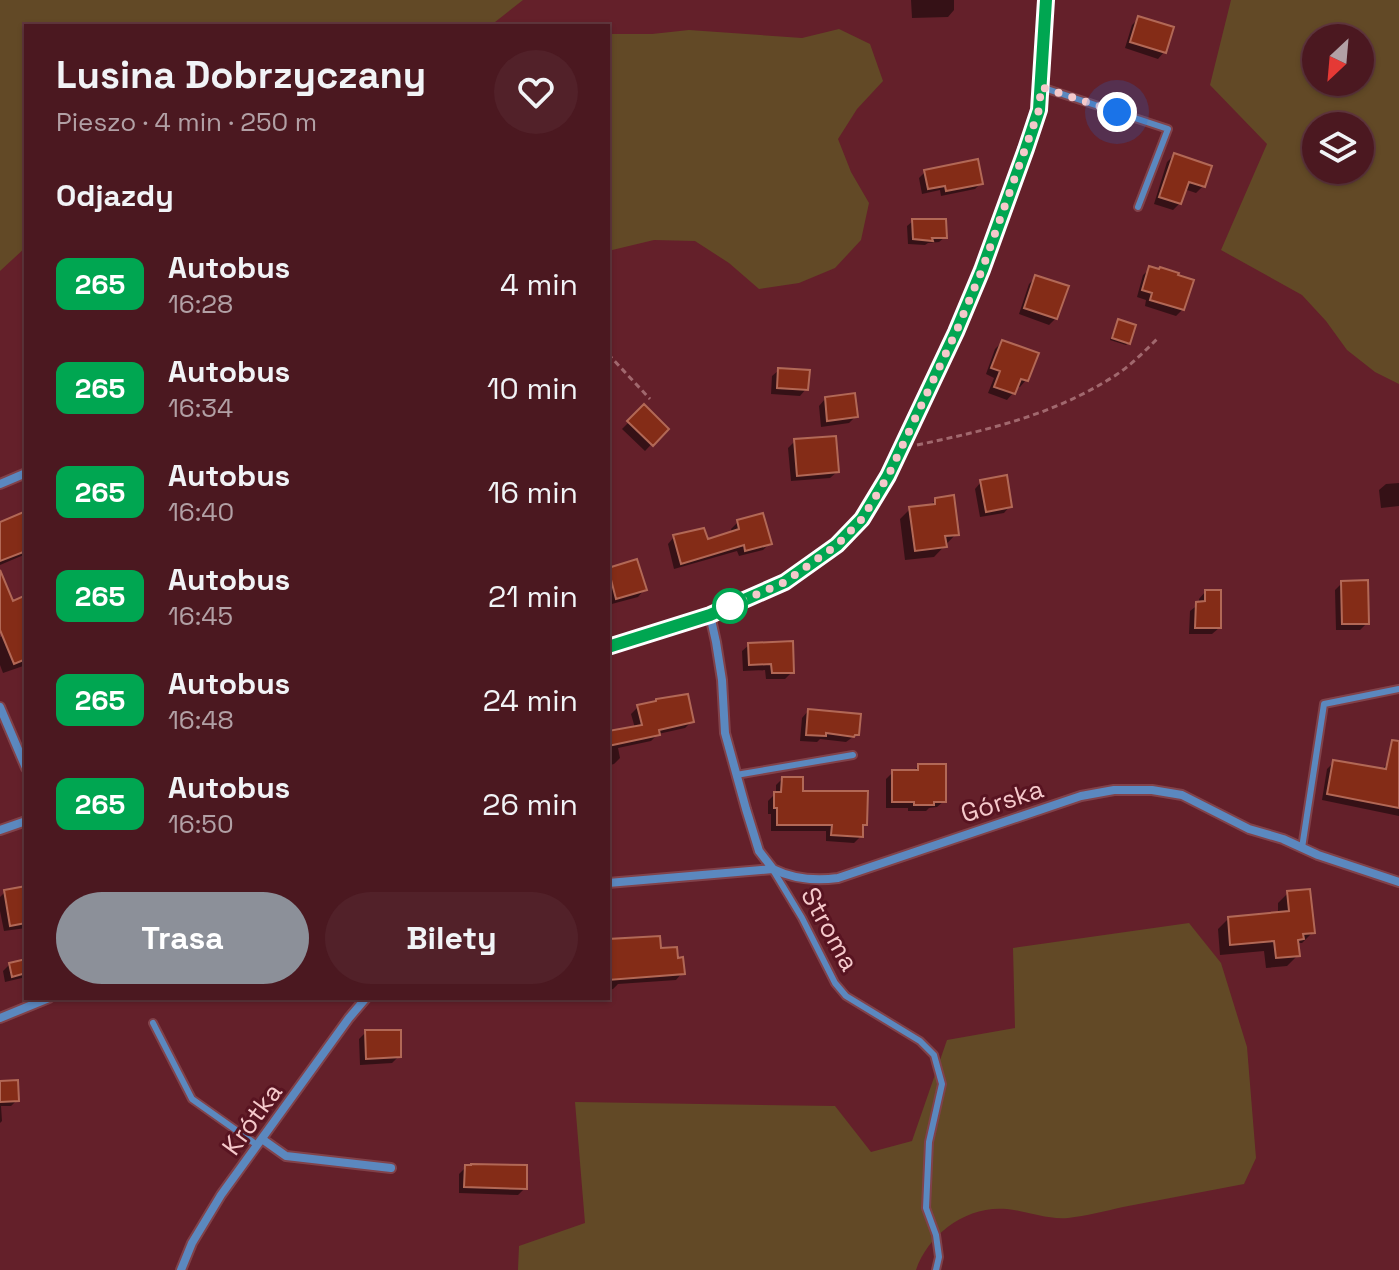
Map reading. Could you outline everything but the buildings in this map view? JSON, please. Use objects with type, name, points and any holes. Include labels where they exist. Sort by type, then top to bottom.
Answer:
[{"type":"street","points":[[610,646],[710,615],[785,582],[837,545],[862,519],[888,476],[956,332],[982,270],[1039,110],[1046,0]]},
{"type":"street","points":[[0,484],[24,474]]},
{"type":"street","name":"Stroma","points":[[710,615],[722,680],[725,733],[759,851],[773,869]]},
{"type":"street","points":[[0,707],[24,763]]},
{"type":"street","name":"Górska","points":[[610,883],[773,869],[785,875],[818,881],[838,878],[1081,796],[1114,790],[1152,790],[1182,795],[1249,829],[1399,882]]},
{"type":"street","points":[[0,830],[24,822]]},
{"type":"street","points":[[0,1018],[44,1000]]},
{"type":"street","name":"Krótka","points":[[181,1270],[192,1243],[221,1195],[364,1000]]},
{"type":"street","points":[[260,1142],[286,1156],[391,1168]]},
{"type":"lane","points":[[1041,87],[1168,129],[1138,207]]},
{"type":"lane","points":[[1302,848],[1324,704],[1399,689]]},
{"type":"lane","points":[[736,775],[853,755]]},
{"type":"lane","name":"Stroma","points":[[773,869],[835,983],[846,996],[911,1035],[934,1055],[942,1084],[929,1142],[926,1208],[936,1235],[939,1257],[936,1270]]},
{"type":"lane","points":[[153,1023],[192,1099],[260,1142]]},
{"type":"path","points":[[901,448],[992,429],[1061,405],[1118,374],[1158,338]]},
{"type":"path","points":[[610,356],[650,399]]},
{"type":"shaded area","points":[[0,0],[523,0],[493,24],[24,24],[24,249],[0,271]]},
{"type":"shaded area","points":[[1231,0],[1399,0],[1399,384],[1375,372],[1347,350],[1302,295],[1221,250],[1267,144],[1210,85]]},
{"type":"shaded area","points":[[839,29],[870,44],[883,81],[857,109],[838,139],[851,172],[869,203],[861,240],[835,268],[799,283],[759,289],[729,263],[695,241],[654,240],[610,251],[610,34],[689,30],[802,38]]},
{"type":"shaded area","points":[[1189,923],[1221,963],[1247,1047],[1256,1158],[1244,1184],[1068,1218],[1007,1209],[978,1212],[951,1224],[940,1234],[916,1270],[518,1270],[519,1246],[585,1223],[575,1102],[835,1106],[871,1152],[912,1141],[947,1040],[1015,1028],[1013,948]]},
{"type":"bus line","name":"265","points":[[610,646],[710,615],[785,582],[837,545],[862,519],[888,476],[956,332],[1026,149],[1039,110],[1046,0]]},
{"type":"route","points":[[730,606],[785,582],[837,545],[862,519],[888,476],[982,270],[1039,110],[1041,87],[1117,112]]}]
